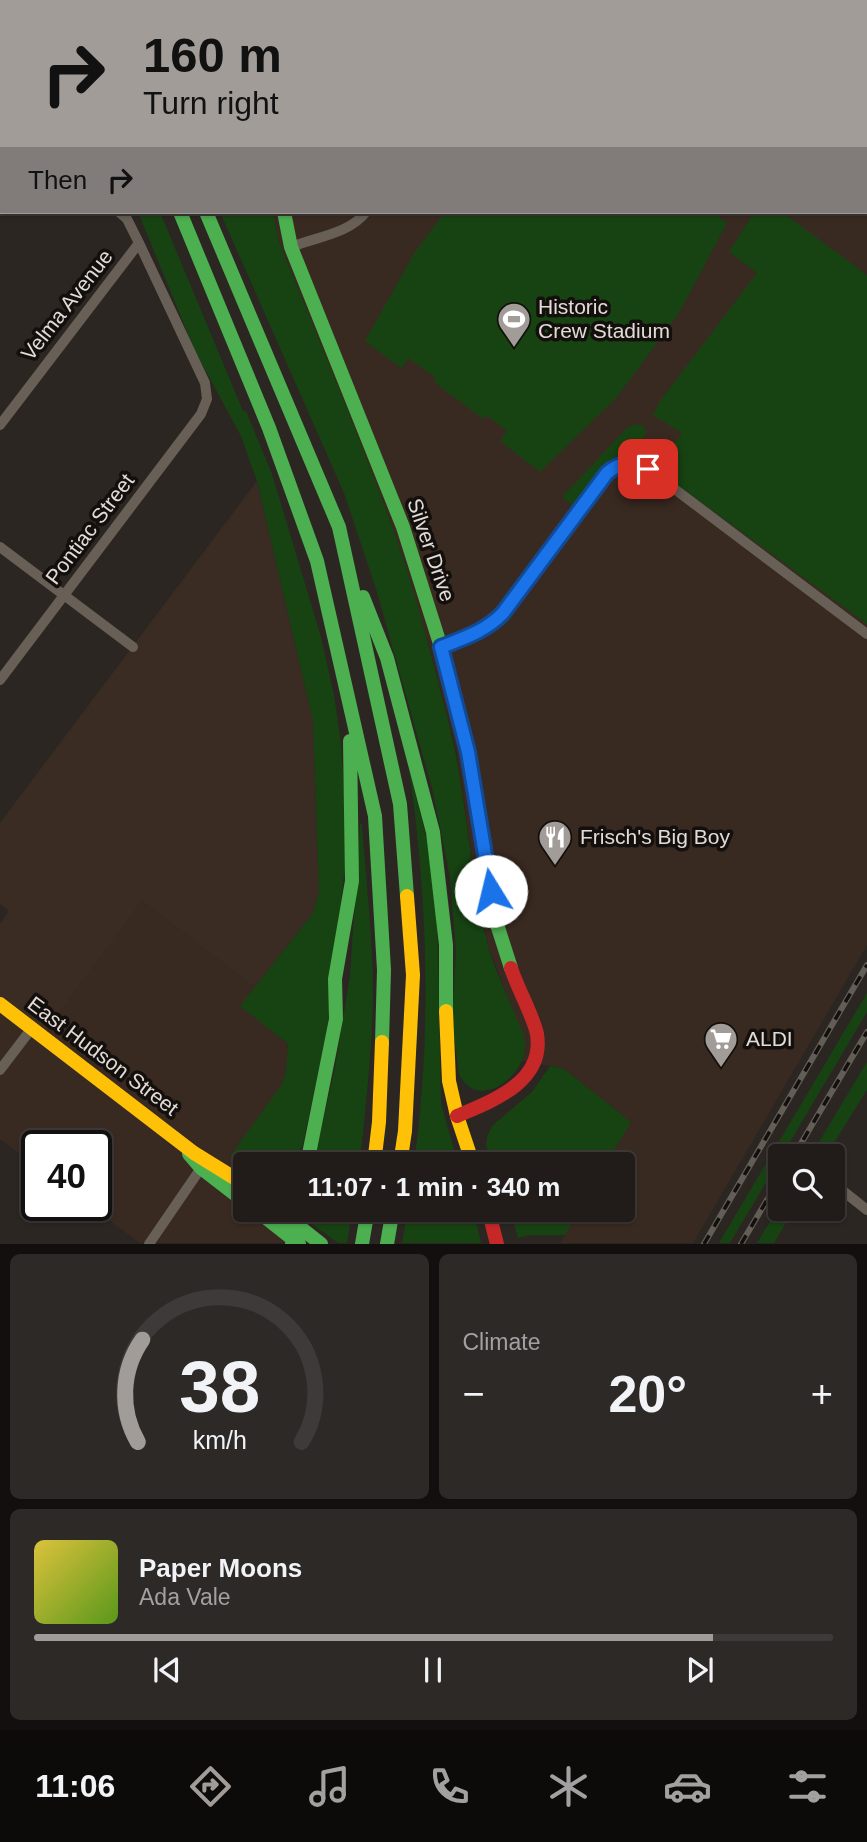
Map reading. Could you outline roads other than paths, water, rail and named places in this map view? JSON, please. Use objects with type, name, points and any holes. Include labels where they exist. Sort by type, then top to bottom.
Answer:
[{"type":"main road","points":[[181,214],[269,428],[317,561],[375,816],[384,970],[379,1122],[375,1152]]},
{"type":"main road","points":[[207,214],[339,527],[387,658],[433,832],[446,945],[449,1081],[469,1152]]},
{"type":"main road","name":"Silver Drive","points":[[284,214],[292,247],[403,527],[441,647],[468,752],[495,918],[517,988],[537,1033],[537,1053],[532,1068],[520,1083],[486,1104],[457,1116]]},
{"type":"main road","points":[[339,527],[400,804],[413,975],[402,1152]]},
{"type":"main road","points":[[310,1152],[336,1019],[335,979],[352,880],[351,744],[343,675]]},
{"type":"main road","name":"East Hudson Street","points":[[0,1004],[180,1142],[233,1175]]},
{"type":"main road","points":[[305,1152],[312,1141]]},
{"type":"main road","name":"East Hudson Street","points":[[180,1142],[201,1168],[233,1193]]},
{"type":"main road","points":[[273,1222],[295,1238],[318,1241]]},
{"type":"main road","points":[[285,1222],[295,1238]]},
{"type":"main road","points":[[362,1244],[366,1222]]},
{"type":"main road","points":[[387,1244],[391,1222]]},
{"type":"main road","points":[[491,1222],[497,1244]]},
{"type":"street","points":[[121,214],[127,219],[139,243]]},
{"type":"street","points":[[292,247],[344,229],[363,214]]},
{"type":"street","name":"Pontiac Street","points":[[0,680],[201,414],[207,399],[205,383],[139,243]]},
{"type":"street","name":"Velma Avenue","points":[[0,425],[139,243]]},
{"type":"street","points":[[441,647],[493,624],[607,473],[614,467],[634,463],[648,469],[867,634]]},
{"type":"street","points":[[0,547],[133,647]]},
{"type":"street","points":[[0,1070],[32,1028]]},
{"type":"street","points":[[149,1244],[201,1168]]},
{"type":"street","points":[[845,1193],[867,1210]]},
{"type":"railway","points":[[704,1244],[867,965]]},
{"type":"railway","points":[[801,1144],[867,1032]]},
{"type":"railway","points":[[741,1244],[768,1198]]},
{"type":"place","name":"Historic Crew Stadium","points":[[514,349]]},
{"type":"place","name":"Frisch's Big Boy","points":[[555,867]]},
{"type":"place","name":"ALDI","points":[[721,1069]]}]
